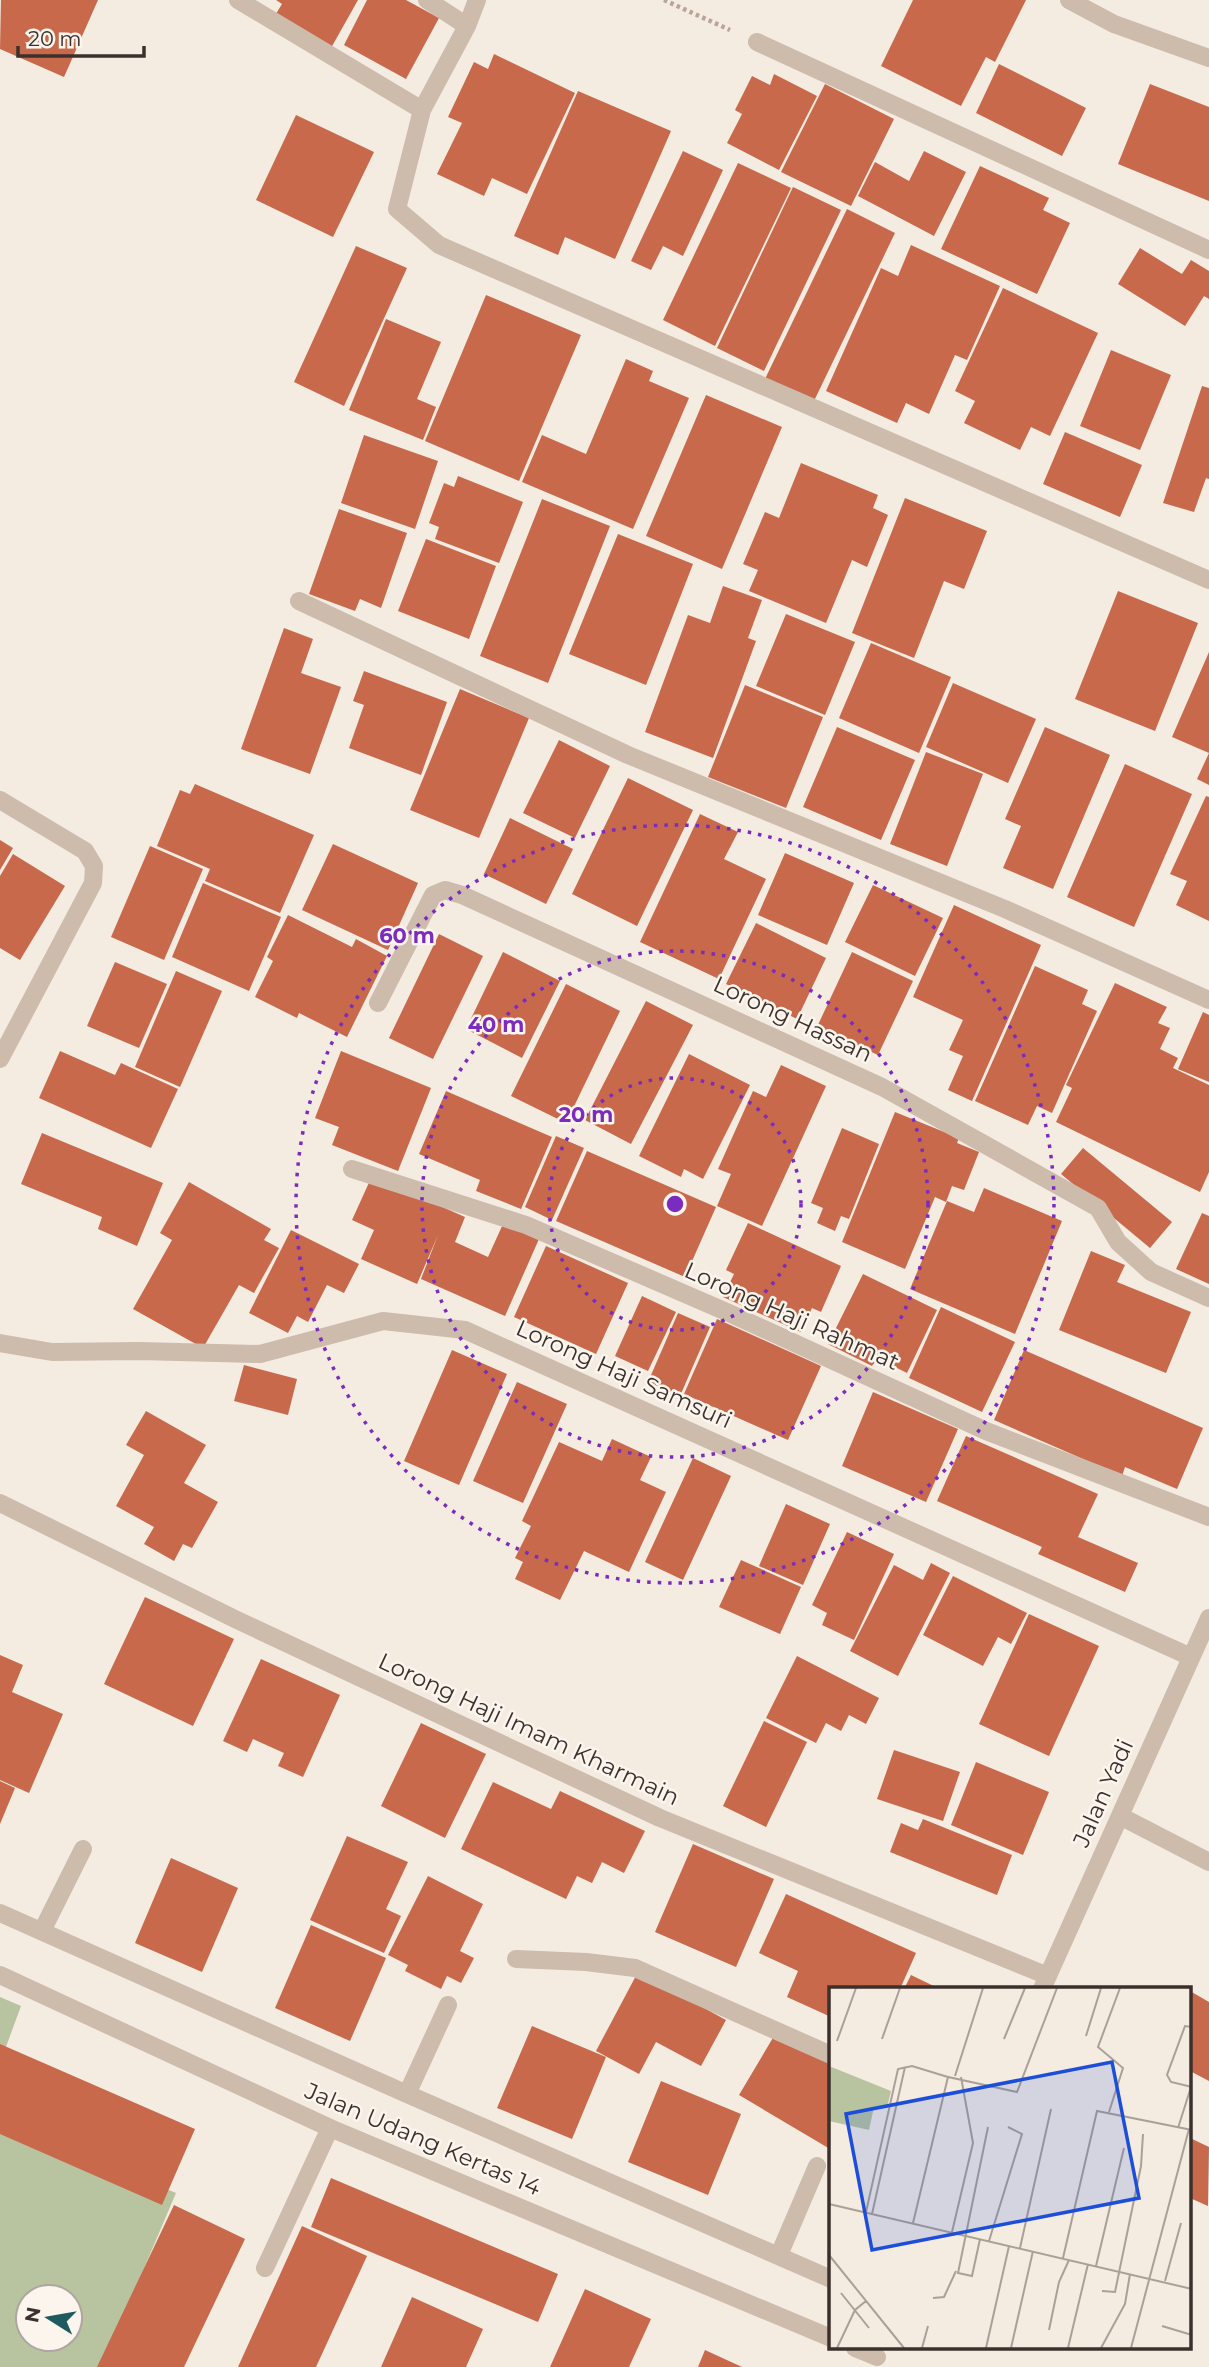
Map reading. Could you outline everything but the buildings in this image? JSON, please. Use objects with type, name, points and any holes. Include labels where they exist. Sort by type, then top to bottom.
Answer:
[{"type":"street","points":[[238,0],[422,110]]},
{"type":"street","points":[[427,0],[467,26]]},
{"type":"street","points":[[477,0],[467,26],[422,110],[397,209],[439,244],[1209,580]]},
{"type":"street","points":[[1069,0],[1114,24],[1209,58]]},
{"type":"street","points":[[757,42],[1209,250]]},
{"type":"street","points":[[299,601],[628,755],[1004,909],[1209,1000]]},
{"type":"street","points":[[0,800],[85,851],[94,866],[93,883],[0,1059]]},
{"type":"street","name":"Lorong Hassan","points":[[378,1003],[433,895],[445,890],[463,895],[883,1087],[1098,1208],[1118,1242],[1151,1272],[1209,1298]]},
{"type":"street","name":"Lorong Haji Rahmat","points":[[352,1169],[526,1225],[729,1313],[986,1431],[1209,1517]]},
{"type":"street","name":"Lorong Haji Samsuri","points":[[0,1343],[52,1352],[260,1354],[383,1321],[465,1330],[1191,1657]]},
{"type":"street","name":"Lorong Haji Imam Kharmain","points":[[0,1503],[249,1626],[660,1818],[1045,1983]]},
{"type":"street","name":"Jalan Yadi","points":[[1045,1983],[1209,1618]]},
{"type":"street","points":[[1121,1816],[1209,1862]]},
{"type":"street","points":[[42,1931],[83,1849]]},
{"type":"street","points":[[0,1913],[829,2278]]},
{"type":"street","points":[[516,1959],[586,1962],[635,1968],[829,2054]]},
{"type":"street","name":"Jalan Udang Kertas 14","points":[[0,1975],[330,2128],[829,2337]]},
{"type":"street","points":[[407,2094],[448,2005]]},
{"type":"street","points":[[265,2268],[330,2128]]},
{"type":"street","points":[[779,2255],[817,2166]]},
{"type":"street","points":[[860,2350],[877,2357]]},
{"type":"path","points":[[664,0],[757,42]]},
{"type":"green space","points":[[0,1997],[21,2006],[0,2063]]},
{"type":"green space","points":[[0,2120],[176,2193],[102,2367],[0,2367]]}]
